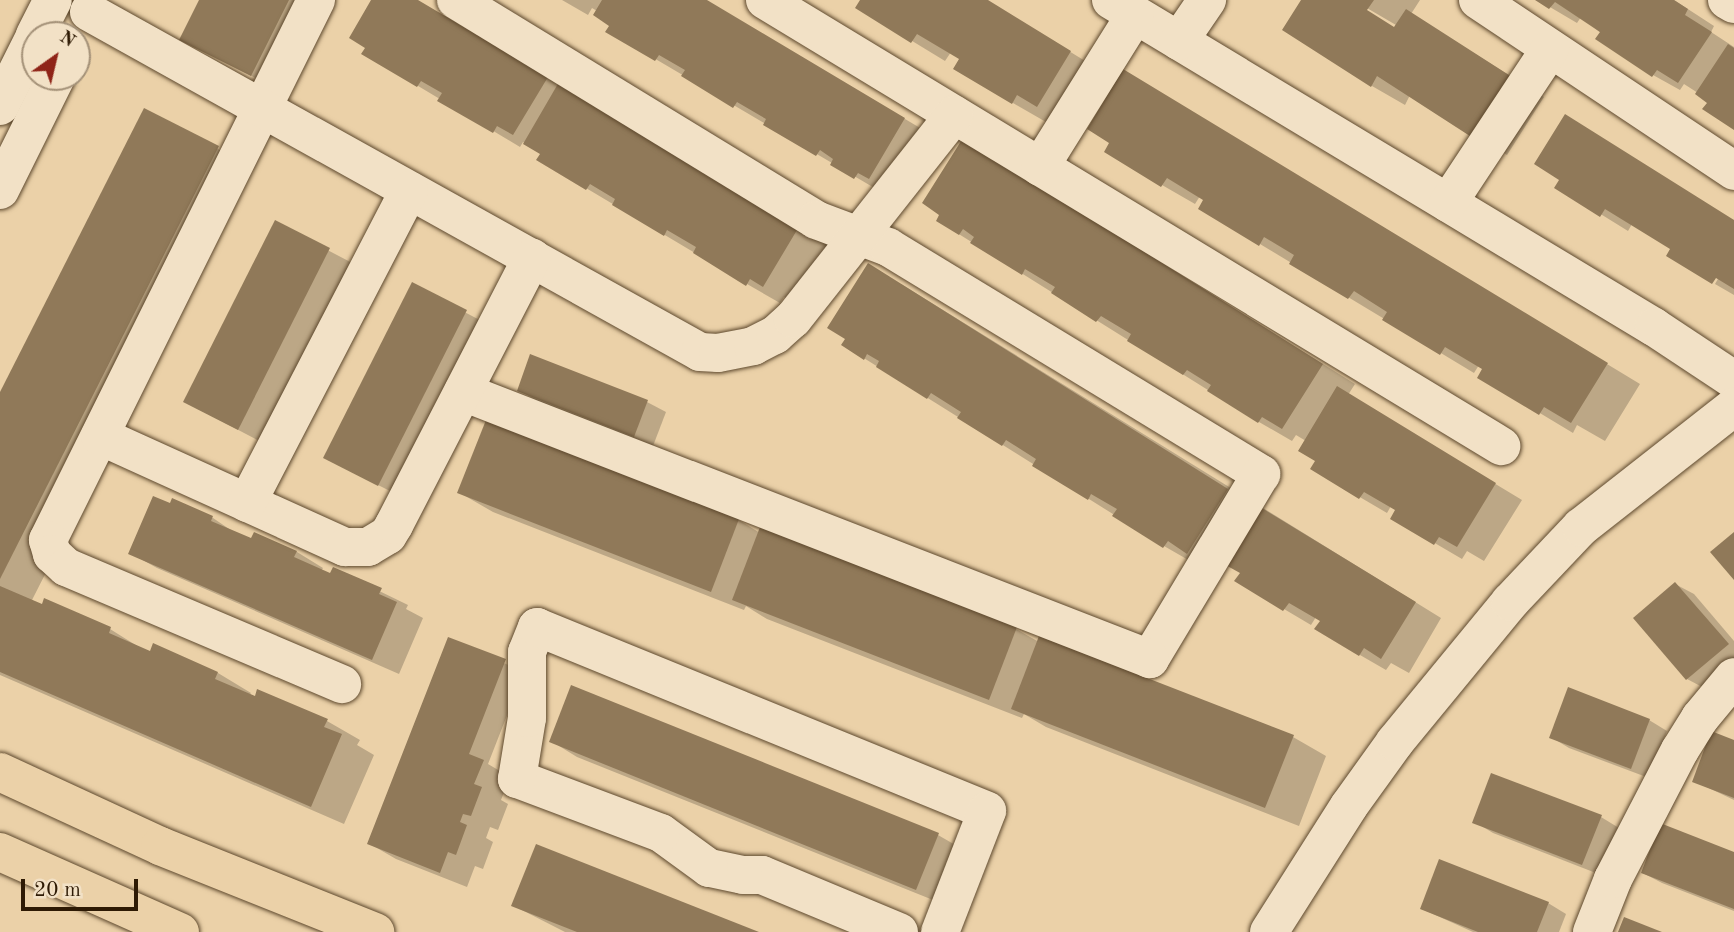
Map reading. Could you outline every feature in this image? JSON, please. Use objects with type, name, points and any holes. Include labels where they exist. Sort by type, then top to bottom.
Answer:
[{"type":"main road","points":[[0,772],[160,845],[375,932]]},
{"type":"main road","points":[[0,852],[180,932]]},
{"type":"street","points":[[42,21],[53,0]]},
{"type":"street","points":[[316,0],[48,540],[58,562],[342,684]]},
{"type":"street","points":[[456,0],[816,220],[888,247],[1261,474],[1150,659],[463,392]]},
{"type":"street","points":[[765,0],[1501,446]]},
{"type":"street","points":[[1179,41],[1208,0]]},
{"type":"street","points":[[1478,0],[1734,171]]},
{"type":"street","points":[[1727,0],[1734,4]]},
{"type":"street","points":[[1040,167],[1123,7],[1654,327],[1734,380]]},
{"type":"street","points":[[87,16],[263,109],[700,352],[718,353],[753,346],[775,335],[793,319],[954,115]]},
{"type":"street","points":[[1448,203],[1550,48]]},
{"type":"street","points":[[0,106],[21,63]]},
{"type":"street","points":[[0,190],[50,91]]},
{"type":"street","points":[[247,503],[409,190]]},
{"type":"street","points":[[100,436],[345,547],[357,549],[379,542],[394,525],[532,258]]},
{"type":"street","points":[[1269,932],[1349,806],[1395,742],[1510,602],[1581,527],[1734,407]]},
{"type":"street","points":[[899,932],[762,875],[709,868],[661,833],[517,779],[527,718],[527,652],[537,627],[987,811],[940,932]]},
{"type":"street","points":[[1592,932],[1614,879],[1679,750],[1734,677]]},
{"type":"building","points":[[199,0],[289,0],[251,76],[179,40]]},
{"type":"building","points":[[371,0],[418,0],[548,77],[513,135],[497,126],[493,133],[437,101],[442,93],[421,81],[417,87],[361,54],[365,48],[349,38]]},
{"type":"building","points":[[602,0],[707,0],[905,118],[869,179],[858,173],[854,179],[830,165],[833,159],[820,150],[816,156],[763,125],[766,119],[737,102],[733,108],[681,76],[685,70],[659,55],[655,61],[605,32],[609,26],[593,15]]},
{"type":"building","points":[[860,0],[988,0],[1071,51],[1037,107],[1017,95],[1012,104],[953,69],[959,59],[917,34],[911,43],[855,8]]},
{"type":"building","points":[[1301,0],[1374,0],[1367,10],[1394,27],[1406,9],[1512,77],[1473,138],[1377,76],[1371,87],[1282,30]]},
{"type":"building","points":[[1535,0],[1674,0],[1688,9],[1685,15],[1712,32],[1678,83],[1657,70],[1652,77],[1595,39],[1600,32],[1555,2],[1549,9]]},
{"type":"building","points":[[1728,44],[1734,48],[1734,130],[1702,109],[1707,103],[1695,94]]},
{"type":"building","points":[[1123,69],[1608,363],[1571,423],[1544,407],[1539,415],[1477,378],[1482,369],[1445,347],[1440,355],[1382,320],[1387,312],[1354,291],[1348,299],[1289,264],[1294,255],[1264,237],[1259,246],[1198,209],[1203,200],[1167,178],[1161,187],[1104,152],[1109,143],[1087,129]]},
{"type":"building","points":[[559,82],[800,225],[763,287],[750,279],[746,286],[693,253],[696,247],[667,230],[664,236],[612,205],[615,199],[590,184],[586,190],[536,160],[540,154],[523,144]]},
{"type":"building","points":[[144,108],[219,146],[0,579],[0,392]]},
{"type":"building","points":[[1565,114],[1734,220],[1734,289],[1716,278],[1712,284],[1666,256],[1670,249],[1605,209],[1600,217],[1554,188],[1559,180],[1534,164]]},
{"type":"building","points":[[963,138],[1323,364],[1282,429],[1262,417],[1258,423],[1207,391],[1211,385],[1187,370],[1183,375],[1127,341],[1131,334],[1101,316],[1096,322],[1051,293],[1055,287],[1025,269],[1022,275],[970,243],[974,237],[963,229],[959,235],[936,221],[939,215],[922,203]]},
{"type":"building","points":[[275,220],[330,248],[238,430],[183,402]]},
{"type":"building","points":[[868,263],[1228,489],[1187,554],[1168,541],[1163,548],[1112,516],[1117,509],[1091,494],[1088,500],[1032,466],[1036,459],[1006,440],[1002,446],[957,418],[961,412],[931,393],[927,399],[876,367],[879,361],[867,354],[864,360],[841,345],[845,339],[827,328]]},
{"type":"building","points":[[412,282],[467,310],[378,486],[323,458]]},
{"type":"building","points":[[530,354],[648,400],[634,437],[517,391]]},
{"type":"building","points":[[1337,386],[1496,483],[1457,547],[1439,537],[1434,545],[1390,519],[1395,510],[1364,492],[1359,499],[1310,469],[1315,461],[1298,451]]},
{"type":"building","points":[[486,420],[739,519],[711,592],[457,493]]},
{"type":"building","points":[[153,496],[170,503],[172,498],[213,516],[211,521],[251,538],[254,532],[297,551],[294,557],[330,573],[333,567],[382,588],[379,594],[397,602],[372,660],[128,554]]},
{"type":"building","points":[[1257,505],[1416,602],[1381,659],[1364,648],[1359,656],[1314,629],[1320,621],[1289,603],[1283,611],[1234,581],[1240,573],[1222,563]]},
{"type":"building","points":[[760,527],[1017,627],[989,700],[732,600]]},
{"type":"building","points":[[1734,532],[1734,580],[1710,552]]},
{"type":"building","points":[[1675,582],[1729,644],[1686,680],[1633,618]]},
{"type":"building","points":[[0,586],[42,604],[44,598],[111,627],[109,633],[150,651],[153,643],[218,672],[215,679],[255,696],[257,689],[328,719],[324,727],[342,734],[311,807],[0,672]]},
{"type":"building","points":[[1039,636],[1294,735],[1265,808],[1011,709]]},
{"type":"building","points":[[448,637],[506,659],[469,754],[484,760],[474,784],[482,787],[471,816],[463,814],[460,822],[467,825],[456,855],[448,852],[440,873],[367,844]]},
{"type":"building","points":[[571,685],[939,833],[916,890],[549,742]]},
{"type":"building","points":[[1568,687],[1650,719],[1631,769],[1549,738]]},
{"type":"building","points":[[1711,731],[1734,740],[1734,798],[1692,782]]},
{"type":"building","points":[[1491,773],[1602,815],[1582,865],[1472,823]]},
{"type":"building","points":[[1660,823],[1734,852],[1734,909],[1641,873]]},
{"type":"building","points":[[536,844],[759,932],[577,932],[511,906]]},
{"type":"building","points":[[1439,859],[1549,902],[1537,932],[1478,932],[1420,909]]},
{"type":"building","points":[[1624,917],[1662,932],[1618,932]]}]
